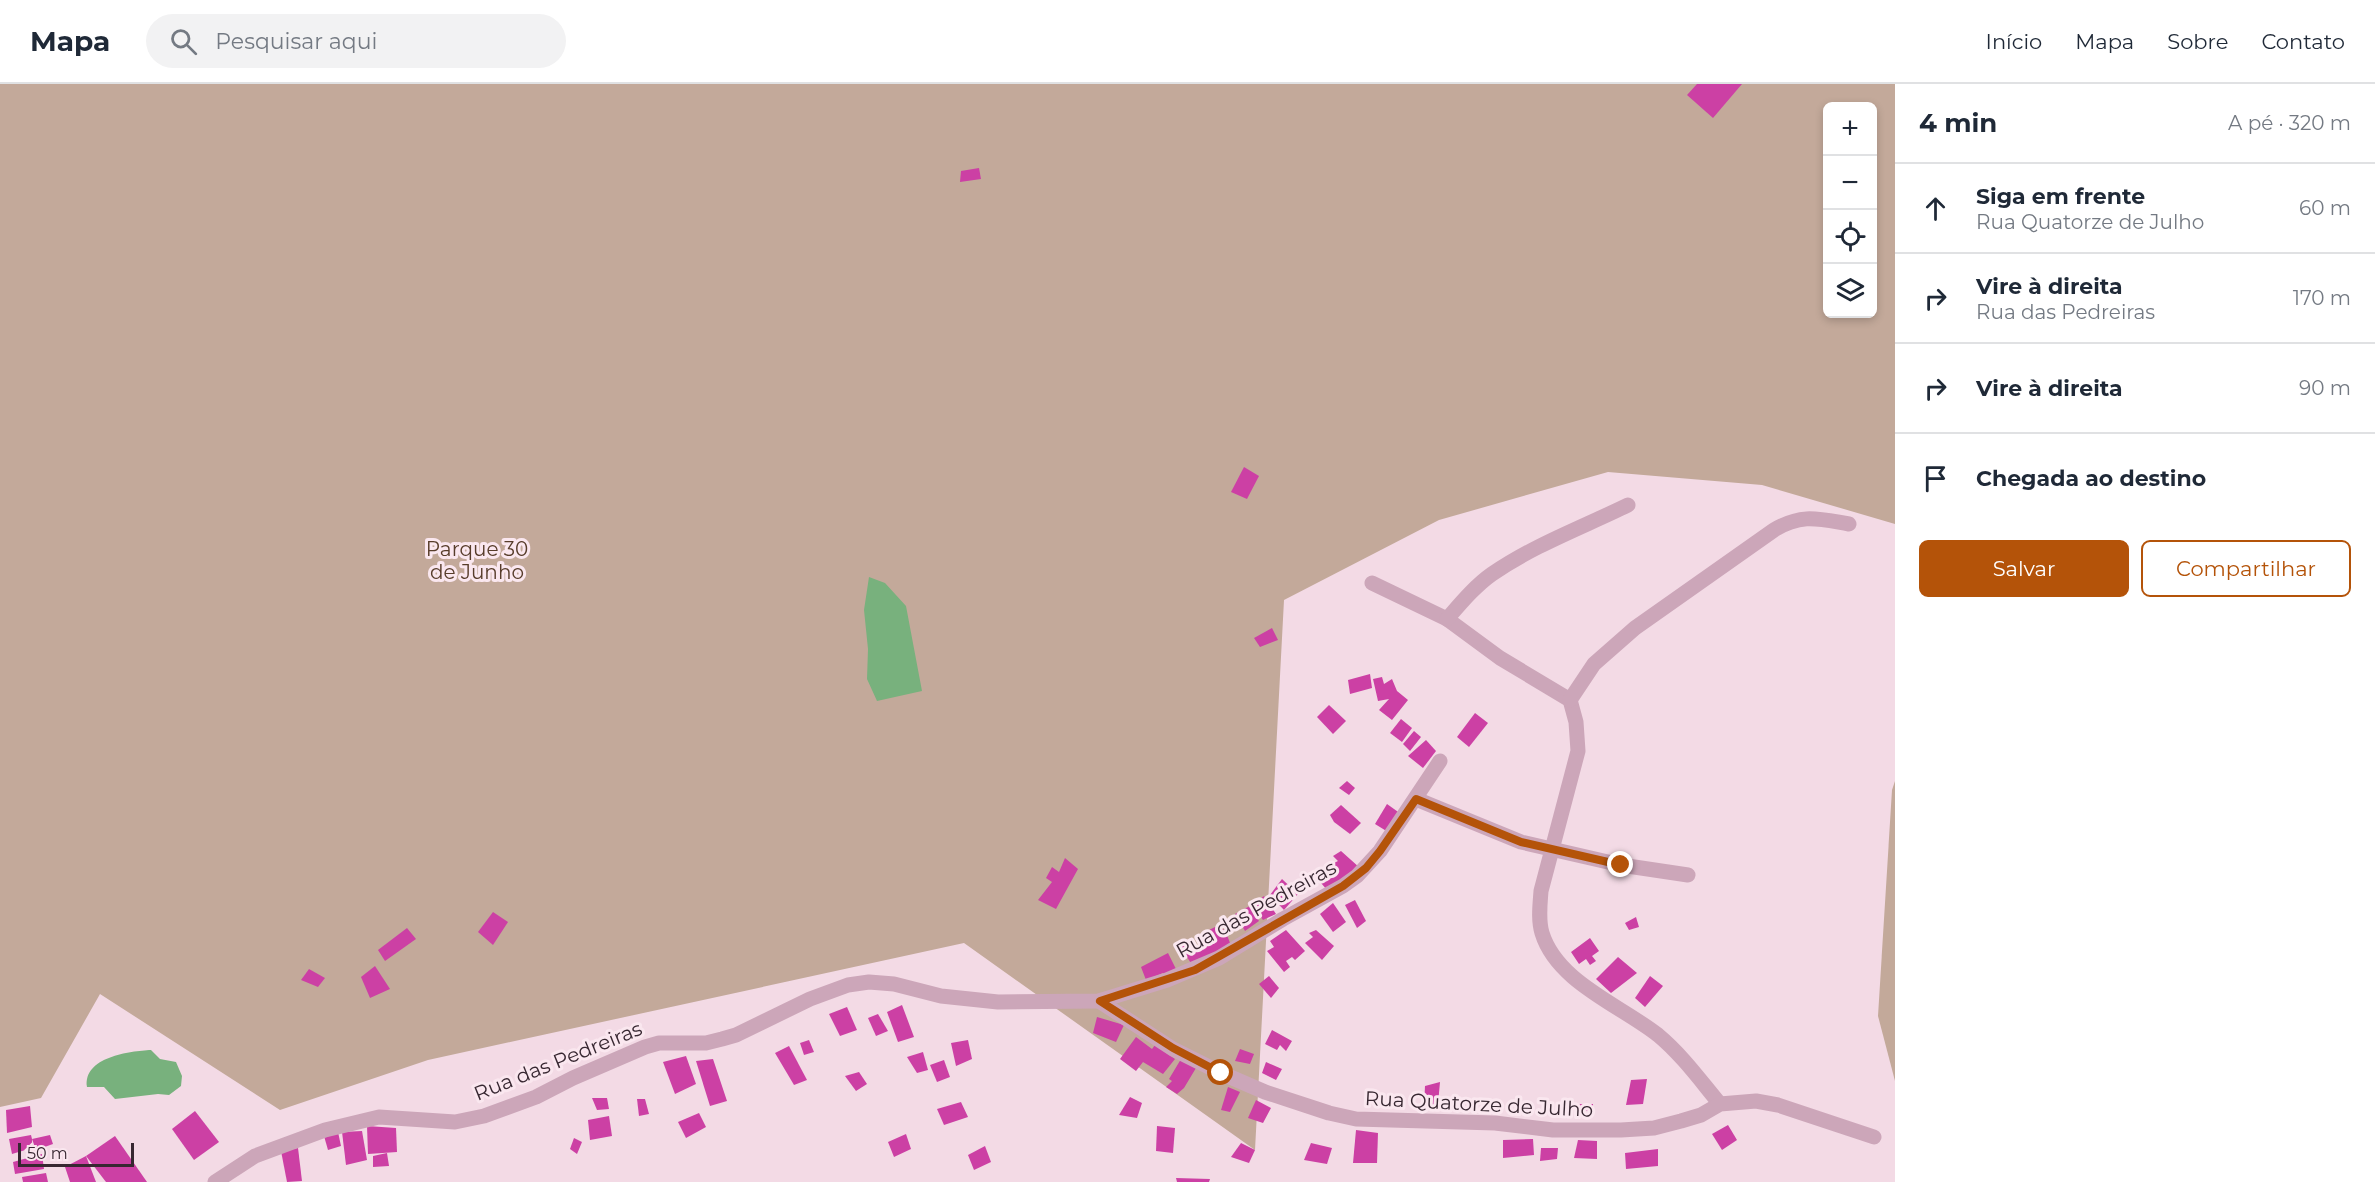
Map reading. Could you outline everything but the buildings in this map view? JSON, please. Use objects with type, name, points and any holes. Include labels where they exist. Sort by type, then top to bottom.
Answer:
[{"type":"street","points":[[1447,619],[1476,586],[1491,574],[1516,559],[1628,505]]},
{"type":"street","points":[[1570,700],[1594,664],[1626,635],[1774,530],[1795,519],[1815,518],[1849,524]]},
{"type":"street","points":[[1372,583],[1447,619],[1500,658],[1570,700],[1576,722],[1578,751],[1551,850],[1539,910],[1541,931],[1550,951],[1568,973],[1656,1034],[1676,1051],[1720,1104]]},
{"type":"street","name":"Rua das Pedreiras","points":[[215,1182],[255,1156],[325,1130],[379,1117],[456,1122],[484,1116],[536,1097],[573,1078],[645,1047],[659,1043],[706,1043],[736,1035],[810,999],[848,986],[869,982],[886,983],[941,996],[998,1002],[1100,1001],[1195,970],[1343,886],[1366,868],[1416,799],[1440,761]]},
{"type":"street","points":[[1416,799],[1521,842],[1621,865],[1688,875]]},
{"type":"street","name":"Rua Quatorze de Julho","points":[[1100,1001],[1173,1048],[1221,1073],[1265,1092],[1318,1110],[1356,1119],[1495,1123],[1553,1130],[1621,1130],[1654,1128],[1701,1115],[1720,1104],[1748,1101],[1778,1105],[1874,1137]]},
{"type":"green space","name":"Parque 30 de Junho","points":[[0,84],[1895,84],[1895,524],[1762,485],[1608,472],[1439,520],[1284,600],[1255,1150],[964,943],[428,1060],[280,1110],[100,994],[41,1098],[0,1107]]},
{"type":"green space","points":[[1895,781],[1895,1081],[1878,1016],[1892,790]]},
{"type":"shaded area","points":[[869,577],[885,583],[906,606],[922,691],[877,701],[867,679],[868,649],[864,610]]},
{"type":"shaded area","points":[[151,1050],[160,1059],[176,1062],[182,1076],[181,1086],[169,1095],[158,1094],[115,1099],[104,1087],[87,1087],[92,1069],[100,1062],[120,1054]]},
{"type":"route","points":[[1221,1073],[1173,1048],[1100,1001],[1195,970],[1343,886],[1366,868],[1416,799],[1521,842],[1621,865]]}]
